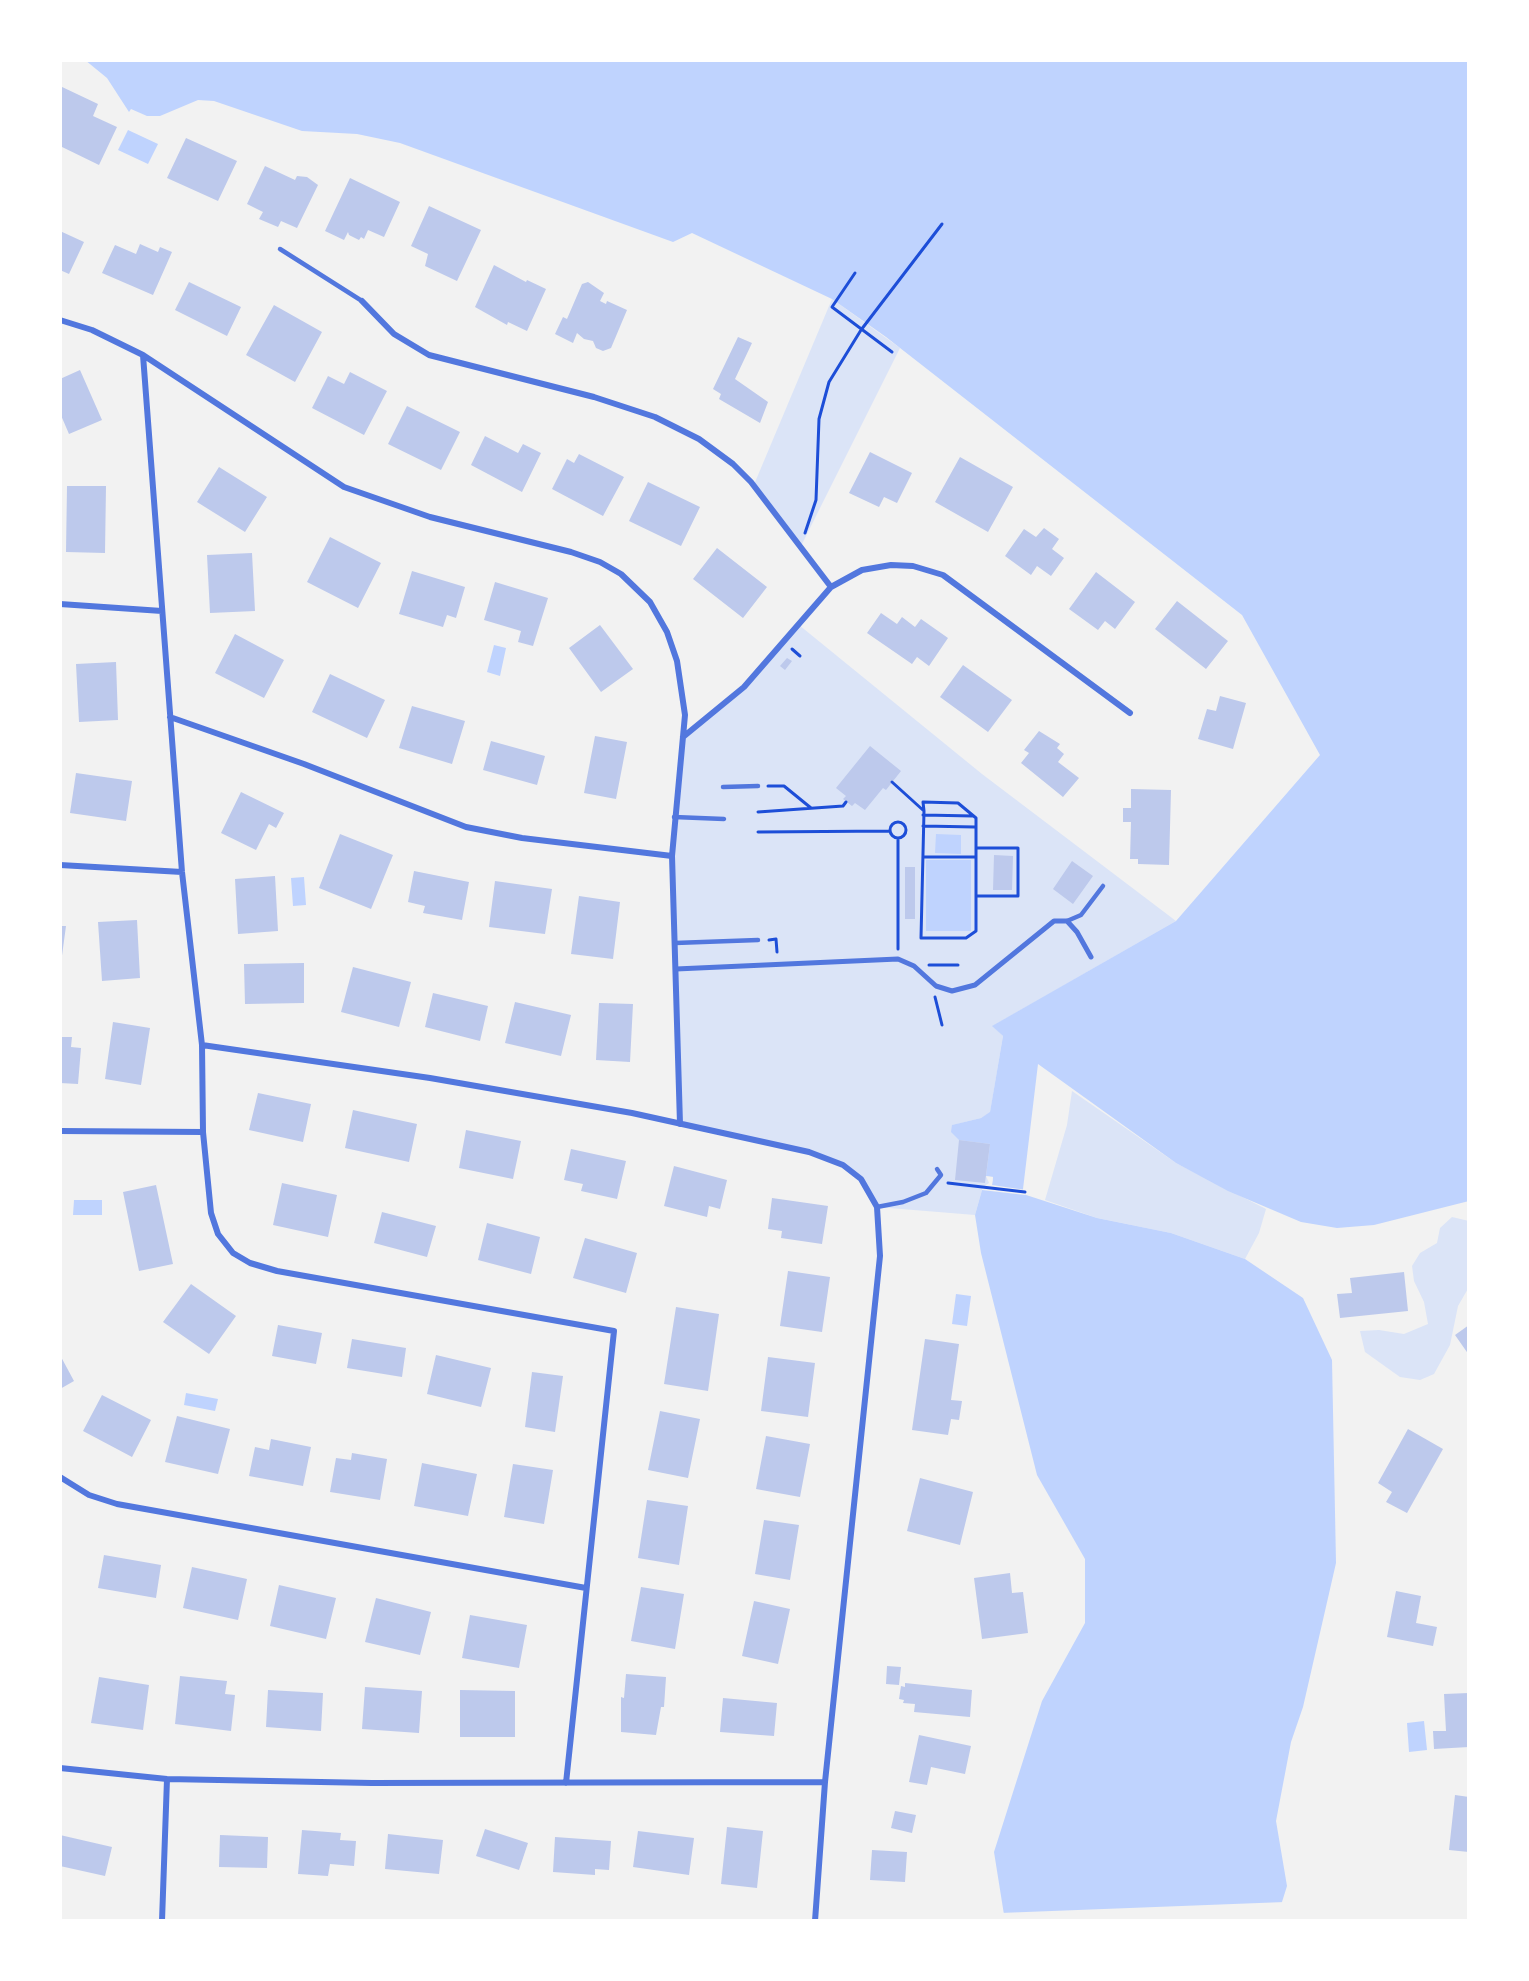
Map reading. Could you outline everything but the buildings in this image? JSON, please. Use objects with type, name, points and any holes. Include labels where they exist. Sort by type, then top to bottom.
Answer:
[{"type":"street","points":[[362,301],[394,334],[429,355],[594,397],[636,410],[687,432],[742,472],[831,587]]},
{"type":"street","points":[[60,320],[92,330],[143,355],[330,479],[360,495],[430,517],[572,552],[600,562],[621,574],[650,602],[667,632],[684,693],[683,737],[672,856],[680,1124]]},
{"type":"street","points":[[143,355],[182,872],[202,1045],[203,1132],[211,1213],[218,1234],[233,1253],[250,1263],[277,1271],[614,1331],[566,1784]]},
{"type":"street","points":[[683,737],[744,687],[831,587],[852,575],[877,566],[913,566],[928,569],[958,585],[1130,713]]},
{"type":"street","points":[[60,604],[162,611]]},
{"type":"street","points":[[170,717],[304,764],[466,826],[522,838],[672,856]]},
{"type":"street","points":[[60,865],[182,872]]},
{"type":"street","points":[[676,969],[898,959],[914,966],[929,982],[952,991],[975,985],[1054,921],[1067,921],[1077,932],[1091,957]]},
{"type":"street","points":[[202,1045],[441,1080],[680,1124],[809,1152],[830,1159],[854,1172],[861,1179],[877,1207],[880,1256],[825,1782],[815,1921]]},
{"type":"street","points":[[60,1131],[203,1132]]},
{"type":"street","points":[[60,1477],[89,1495],[117,1504],[586,1588]]},
{"type":"street","points":[[60,1768],[167,1779],[566,1784],[825,1782]]},
{"type":"street","points":[[162,1921],[167,1779]]},
{"type":"lane","points":[[280,249],[362,301]]},
{"type":"lane","points":[[723,787],[758,786]]},
{"type":"lane","points":[[674,817],[724,819]]},
{"type":"lane","points":[[1067,921],[1081,915],[1103,886]]},
{"type":"lane","points":[[675,943],[758,940]]},
{"type":"lane","points":[[877,1207],[903,1202],[926,1193],[938,1182],[941,1175],[937,1169]]},
{"type":"path","points":[[800,545],[816,500],[823,398],[834,371],[861,330],[942,224]]},
{"type":"path","points":[[855,273],[832,307],[892,352]]},
{"type":"path","points":[[892,782],[923,813],[974,816]]},
{"type":"path","points":[[758,786],[784,786],[811,808]]},
{"type":"path","points":[[758,812],[843,806],[846,802]]},
{"type":"path","points":[[923,802],[958,803],[974,816],[976,827],[976,931],[966,938],[921,938],[923,802]]},
{"type":"path","points":[[890,831],[894,824],[903,825],[905,832],[898,838],[898,959]]},
{"type":"path","points":[[923,826],[976,827]]},
{"type":"path","points":[[758,832],[890,831]]},
{"type":"path","points":[[890,831],[893,837],[898,838]]},
{"type":"path","points":[[976,848],[1018,848],[1018,896],[976,896]]},
{"type":"path","points":[[923,857],[976,857]]},
{"type":"path","points":[[935,966],[958,965]]},
{"type":"path","points":[[929,982],[942,1024]]},
{"type":"path","points":[[938,1182],[1025,1192]]},
{"type":"shaded area","points":[[832,299],[900,348],[800,548],[753,487]]},
{"type":"shaded area","points":[[799,625],[982,774],[1176,921],[993,1026],[1003,1036],[990,1113],[981,1118],[953,1125],[990,1144],[992,1185],[982,1190],[975,1215],[877,1207],[861,1179],[830,1159],[680,1124],[672,856],[683,737],[729,700]]},
{"type":"shaded area","points":[[1072,1091],[1176,1163],[1266,1209],[1259,1233],[1245,1259],[1171,1233],[1097,1218],[1045,1200],[1067,1125]]},
{"type":"shaded area","points":[[1452,1217],[1469,1221],[1469,1287],[1458,1306],[1450,1345],[1434,1374],[1420,1380],[1400,1377],[1365,1352],[1360,1331],[1379,1330],[1404,1334],[1428,1324],[1424,1302],[1414,1281],[1412,1266],[1420,1253],[1437,1243],[1440,1228]]},
{"type":"water","points":[[85,60],[1469,60],[1469,1201],[1374,1225],[1337,1228],[1301,1222],[1228,1191],[1176,1163],[1038,1064],[1023,1189],[1023,1194],[1097,1218],[1171,1233],[1245,1259],[1303,1298],[1332,1360],[1336,1563],[1303,1707],[1291,1742],[1276,1821],[1287,1886],[1276,1921],[1005,1921],[994,1852],[1042,1701],[1085,1623],[1085,1559],[1037,1475],[981,1253],[975,1215],[982,1190],[992,1185],[993,1177],[986,1176],[990,1144],[959,1140],[951,1132],[952,1125],[981,1118],[990,1112],[1003,1036],[992,1026],[1176,921],[1320,755],[1242,615],[886,337],[832,299],[692,233],[673,242],[400,143],[357,134],[302,131],[214,101],[198,100],[160,116],[147,116],[131,109],[129,112],[107,78]]},
{"type":"water","points":[[128,130],[158,144],[148,164],[118,150]]},
{"type":"water","points":[[494,645],[506,648],[500,676],[487,672]]},
{"type":"water","points":[[936,834],[961,835],[961,854],[935,853]]},
{"type":"water","points":[[926,860],[971,860],[971,931],[926,931]]},
{"type":"water","points":[[304,877],[306,905],[293,906],[291,878]]},
{"type":"water","points":[[74,1200],[102,1200],[102,1215],[73,1215]]},
{"type":"water","points":[[956,1294],[971,1296],[967,1326],[952,1324]]},
{"type":"water","points":[[186,1393],[218,1399],[215,1411],[184,1405]]},
{"type":"water","points":[[1424,1721],[1427,1750],[1409,1752],[1407,1723]]},
{"type":"pier","points":[[986,1176],[993,1177],[992,1185],[1026,1190],[1025,1195],[982,1190],[989,1183]]},
{"type":"pier","points":[[1285,1902],[1279,1921],[1002,1921],[1000,1913]]}]
